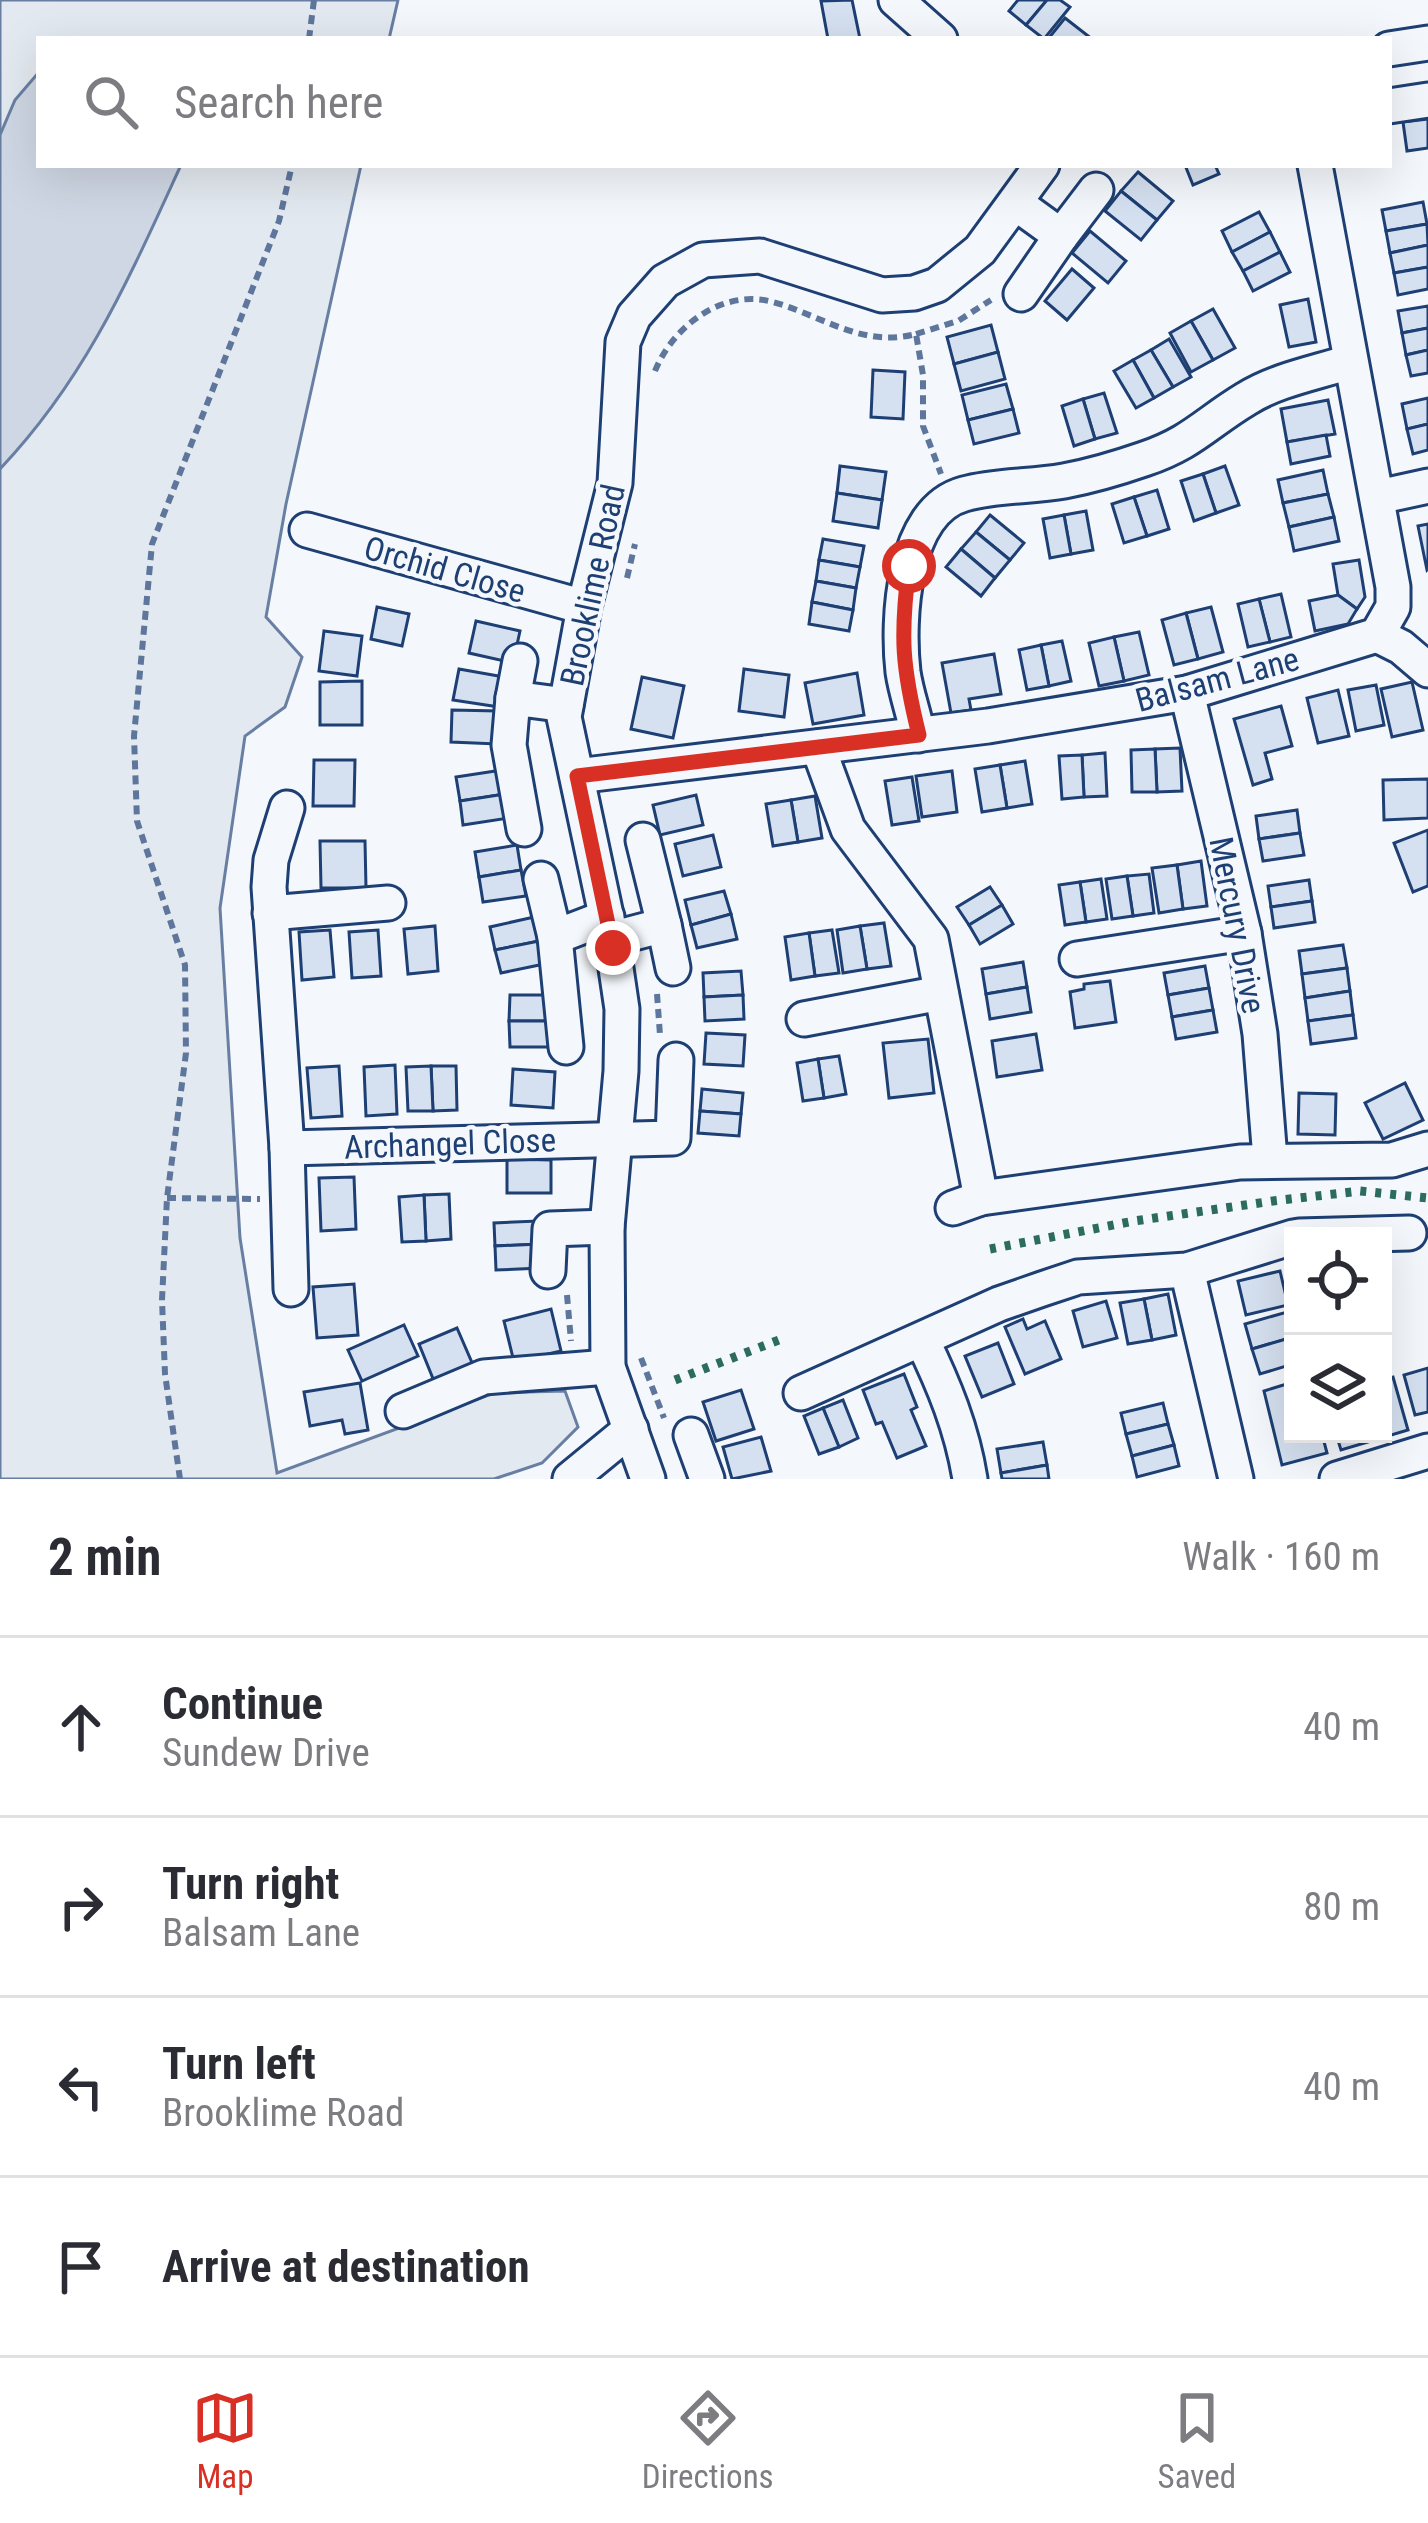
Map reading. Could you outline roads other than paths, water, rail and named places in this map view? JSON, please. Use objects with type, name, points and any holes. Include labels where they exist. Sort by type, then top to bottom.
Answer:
[{"type":"street","points":[[896,0],[937,36]]},
{"type":"street","points":[[1392,106],[1428,100]]},
{"type":"street","name":"Brooklime Road","points":[[648,1479],[608,1366],[619,1317],[607,1227],[622,1009],[564,717],[584,607],[615,483],[623,342],[634,316],[665,281],[703,260],[760,256],[882,295],[914,293],[937,285],[960,269],[1017,204],[1040,168]]},
{"type":"street","points":[[1316,168],[1378,496],[1393,607],[1376,635],[1401,647],[1428,670]]},
{"type":"street","points":[[1021,294],[1096,190]]},
{"type":"street","points":[[1017,204],[1061,236]]},
{"type":"street","points":[[919,735],[903,674],[902,622],[909,566],[922,530],[939,509],[965,494],[1063,481],[1174,448],[1270,386],[1349,362]]},
{"type":"street","points":[[1378,496],[1428,486]]},
{"type":"street","name":"Orchid Close","points":[[307,530],[584,607]]},
{"type":"street","name":"Balsam Lane","points":[[577,776],[919,735],[1187,693],[1376,635]]},
{"type":"street","points":[[520,661],[509,745],[524,829]]},
{"type":"street","name":"Mercury Drive","points":[[1187,693],[1244,933],[1260,1034],[1255,1161]]},
{"type":"street","points":[[513,698],[566,705]]},
{"type":"street","points":[[818,747],[848,829],[931,939],[983,1200],[1255,1161],[1392,1160],[1428,1149]]},
{"type":"street","points":[[287,808],[272,860],[270,913],[287,1148],[291,1289]]},
{"type":"street","points":[[643,840],[664,925],[664,974]]},
{"type":"street","points":[[541,879],[556,937],[566,1047]]},
{"type":"street","points":[[270,913],[388,903]]},
{"type":"street","points":[[556,937],[664,925]]},
{"type":"street","points":[[1077,959],[1244,933]]},
{"type":"street","points":[[804,1019],[941,993]]},
{"type":"street","name":"Archangel Close","points":[[287,1148],[673,1138],[668,1053]]},
{"type":"street","points":[[548,1271],[549,1218],[607,1227]]},
{"type":"street","points":[[1392,1233],[1409,1232]]},
{"type":"street","points":[[801,1393],[999,1304],[1078,1277],[1171,1269],[1284,1239]]},
{"type":"street","points":[[1171,1269],[1236,1479]]},
{"type":"street","points":[[922,1340],[964,1442],[970,1479]]},
{"type":"street","points":[[403,1411],[484,1377],[608,1366]]},
{"type":"street","points":[[569,1479],[631,1429]]},
{"type":"street","points":[[679,1430],[707,1479]]},
{"type":"street","points":[[1337,1479],[1428,1450]]}]
